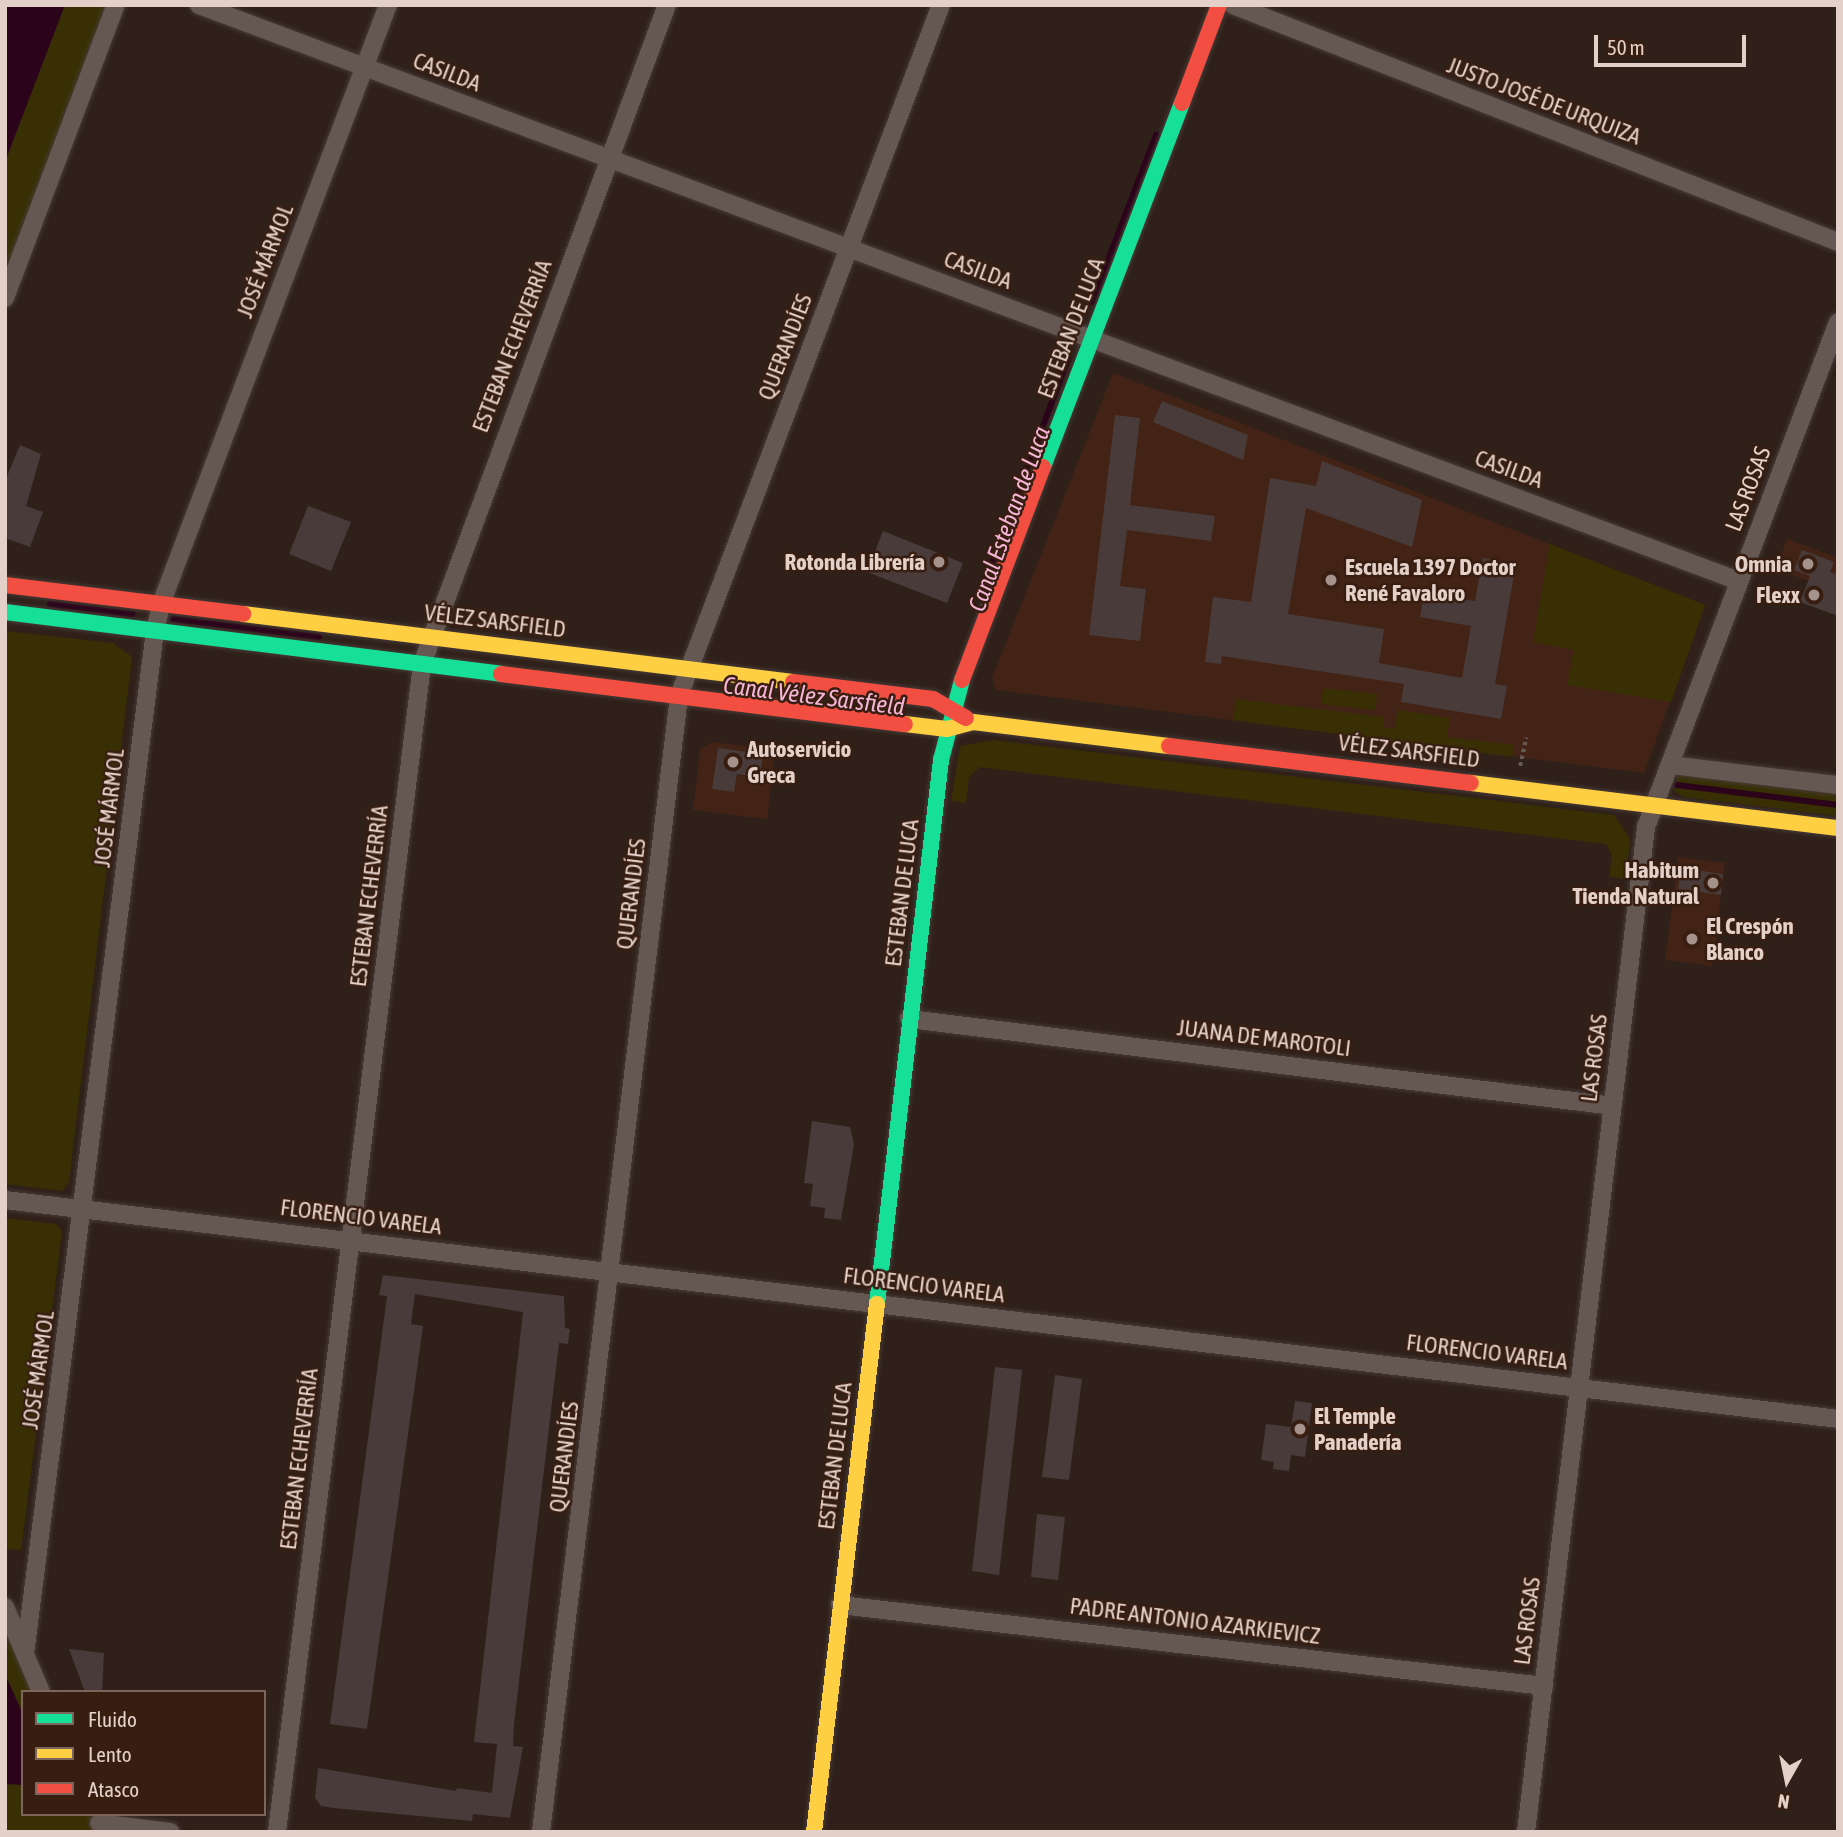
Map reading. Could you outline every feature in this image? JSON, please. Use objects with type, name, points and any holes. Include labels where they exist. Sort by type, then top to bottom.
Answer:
[{"type":"street","points":[[5,298],[116,5]]},
{"type":"street","name":"CASILDA","points":[[200,5],[1739,581]]},
{"type":"street","name":"JOSÉ MÁRMOL","points":[[25,1654],[84,1209],[155,631],[161,604],[388,5]]},
{"type":"street","name":"ESTEBAN ECHEVERRÍA","points":[[277,1832],[422,664],[428,637],[667,5]]},
{"type":"street","name":"QUERANDÍES","points":[[541,1832],[612,1272],[679,696],[941,5]]},
{"type":"street","name":"ESTEBAN DE LUCA","points":[[814,1832],[909,1019],[951,709],[1219,5]]},
{"type":"street","name":"JUSTO JOSÉ DE URQUIZA","points":[[1233,5],[1838,242]]},
{"type":"street","name":"LAS ROSAS","points":[[1526,1832],[1646,827],[1838,322]]},
{"type":"street","name":"VÉLEZ SARSFIELD","points":[[5,585],[933,699],[974,722]]},
{"type":"street","name":"VÉLEZ SARSFIELD","points":[[5,612],[947,729],[974,722],[1838,828]]},
{"type":"street","points":[[1670,765],[1838,785]]},
{"type":"street","name":"JUANA DE MAROTOLI","points":[[909,1019],[1613,1106]]},
{"type":"street","name":"FLORENCIO VARELA","points":[[5,1200],[1838,1419]]},
{"type":"street","name":"PADRE ANTONIO AZARKIEVICZ","points":[[840,1605],[1544,1686]]},
{"type":"street","points":[[5,1607],[40,1690]]},
{"type":"street","points":[[99,1823],[170,1832]]},
{"type":"path","points":[[1515,788],[1525,738]]},
{"type":"shaded area","points":[[5,5],[116,5],[5,298]]},
{"type":"shaded area","points":[[5,5],[65,5],[5,162]]},
{"type":"shaded area","points":[[1113,373],[1705,605],[1644,773],[996,690],[992,678]]},
{"type":"shaded area","name":"Omnia","points":[[1787,539],[1838,558],[1838,592],[1776,569]]},
{"type":"shaded area","points":[[1550,544],[1705,605],[1671,702],[1567,685],[1574,650],[1533,642]]},
{"type":"shaded area","points":[[5,631],[113,643],[132,657],[69,1182],[62,1191],[5,1184]]},
{"type":"shaded area","points":[[1323,688],[1377,694],[1375,710],[1321,704]]},
{"type":"shaded area","points":[[1236,699],[1384,717],[1383,727],[1394,729],[1398,710],[1450,718],[1447,737],[1514,745],[1512,757],[1233,720]]},
{"type":"shaded area","points":[[993,740],[1614,815],[1630,839],[1626,879],[1609,877],[1612,855],[1606,844],[980,767],[969,777],[966,803],[951,801],[960,746]]},
{"type":"shaded area","points":[[712,742],[775,750],[767,819],[693,810],[700,749]]},
{"type":"shaded area","points":[[1679,774],[1838,790],[1838,816],[1684,797],[1674,791]]},
{"type":"shaded area","points":[[1678,857],[1725,863],[1712,966],[1665,960]]},
{"type":"shaded area","points":[[5,1218],[56,1224],[62,1232],[21,1550],[7,1549],[5,1544]]},
{"type":"shaded area","points":[[5,1607],[40,1690],[21,1690],[21,1816],[96,1816],[102,1832],[5,1832]]},
{"type":"shaded area","points":[[5,1674],[21,1710],[21,1785],[5,1784]]},
{"type":"building","points":[[1162,401],[1248,435],[1243,460],[1153,422]]},
{"type":"building","points":[[1115,415],[1140,418],[1130,505],[1215,516],[1211,541],[1127,530],[1120,586],[1146,589],[1140,641],[1089,635]]},
{"type":"building","points":[[20,445],[41,454],[26,506],[43,512],[30,547],[5,538],[5,481]]},
{"type":"building","points":[[1322,461],[1422,500],[1415,534],[1412,547],[1306,508],[1288,614],[1384,629],[1379,663],[1462,678],[1471,626],[1420,617],[1424,593],[1475,601],[1483,558],[1516,564],[1495,684],[1507,686],[1501,719],[1401,702],[1404,684],[1222,656],[1221,664],[1205,662],[1213,597],[1251,602],[1270,478],[1316,486]]},
{"type":"building","points":[[308,506],[351,522],[331,571],[289,554]]},
{"type":"building","points":[[883,531],[963,563],[947,603],[867,572]]},
{"type":"building","points":[[1802,550],[1834,562],[1830,572],[1838,575],[1838,616],[1800,602],[1810,576],[1794,570]]},
{"type":"building","points":[[718,748],[763,754],[760,777],[737,774],[734,792],[712,789]]},
{"type":"building","points":[[1681,868],[1723,874],[1721,895],[1678,889]]},
{"type":"building","points":[[812,1121],[850,1127],[854,1144],[841,1220],[824,1218],[825,1208],[810,1206],[813,1184],[804,1183]]},
{"type":"building","points":[[383,1275],[564,1296],[565,1328],[570,1329],[568,1344],[559,1343],[514,1724],[513,1746],[523,1747],[510,1818],[473,1814],[472,1821],[334,1808],[321,1806],[315,1798],[318,1768],[456,1791],[457,1788],[492,1793],[497,1744],[474,1742],[523,1312],[415,1294],[411,1324],[423,1326],[367,1729],[330,1724],[387,1296],[379,1295]]},
{"type":"building","points":[[995,1367],[1022,1370],[999,1575],[972,1571]]},
{"type":"building","points":[[1055,1375],[1082,1379],[1069,1480],[1042,1477]]},
{"type":"building","points":[[1295,1401],[1312,1403],[1305,1457],[1291,1455],[1289,1471],[1273,1469],[1274,1462],[1261,1460],[1266,1424],[1291,1427]]},
{"type":"building","points":[[1037,1514],[1065,1517],[1058,1580],[1031,1577]]},
{"type":"building","points":[[69,1649],[104,1653],[102,1690],[84,1690]]},
{"type":"waterway","name":"Canal Esteban de Luca","points":[[1092,302],[1156,135]]},
{"type":"waterway","name":"Canal Esteban de Luca","points":[[986,580],[1068,358]]},
{"type":"waterway","name":"Canal Vélez Sarsfield","points":[[50,604],[132,614]]},
{"type":"waterway","name":"Canal Vélez Sarsfield","points":[[173,619],[319,637]]},
{"type":"waterway","name":"Canal Vélez Sarsfield","points":[[1677,785],[1838,805]]},
{"type":"traffic: fast","points":[[1043,467],[1182,103]]},
{"type":"traffic: fast","points":[[5,612],[501,674]]},
{"type":"traffic: fast","points":[[877,1304],[941,760],[962,680]]},
{"type":"traffic: slow","points":[[243,614],[793,682]]},
{"type":"traffic: slow","points":[[905,724],[947,729],[973,722],[1169,746]]},
{"type":"traffic: slow","points":[[1471,783],[1838,828]]},
{"type":"traffic: slow","points":[[814,1832],[877,1304]]},
{"type":"traffic: jam","points":[[1182,103],[1219,5]]},
{"type":"traffic: jam","points":[[962,680],[1043,467]]},
{"type":"traffic: jam","points":[[5,585],[243,614]]},
{"type":"traffic: jam","points":[[501,674],[905,724]]},
{"type":"traffic: jam","points":[[793,682],[933,699],[966,718]]},
{"type":"traffic: jam","points":[[1169,746],[1471,783]]},
{"type":"place","name":"Rotonda Librería","points":[[939,562]]},
{"type":"place","name":"Omnia","points":[[1808,564]]},
{"type":"place","name":"Escuela 1397 Doctor René Favaloro","points":[[1331,580]]},
{"type":"place","name":"Flexx","points":[[1814,595]]},
{"type":"place","name":"Autoservicio Greca","points":[[733,762]]},
{"type":"place","name":"Habitum Tienda Natural","points":[[1713,883]]},
{"type":"place","name":"El Crespón Blanco","points":[[1692,939]]},
{"type":"place","name":"El Temple Panadería","points":[[1300,1429]]}]
